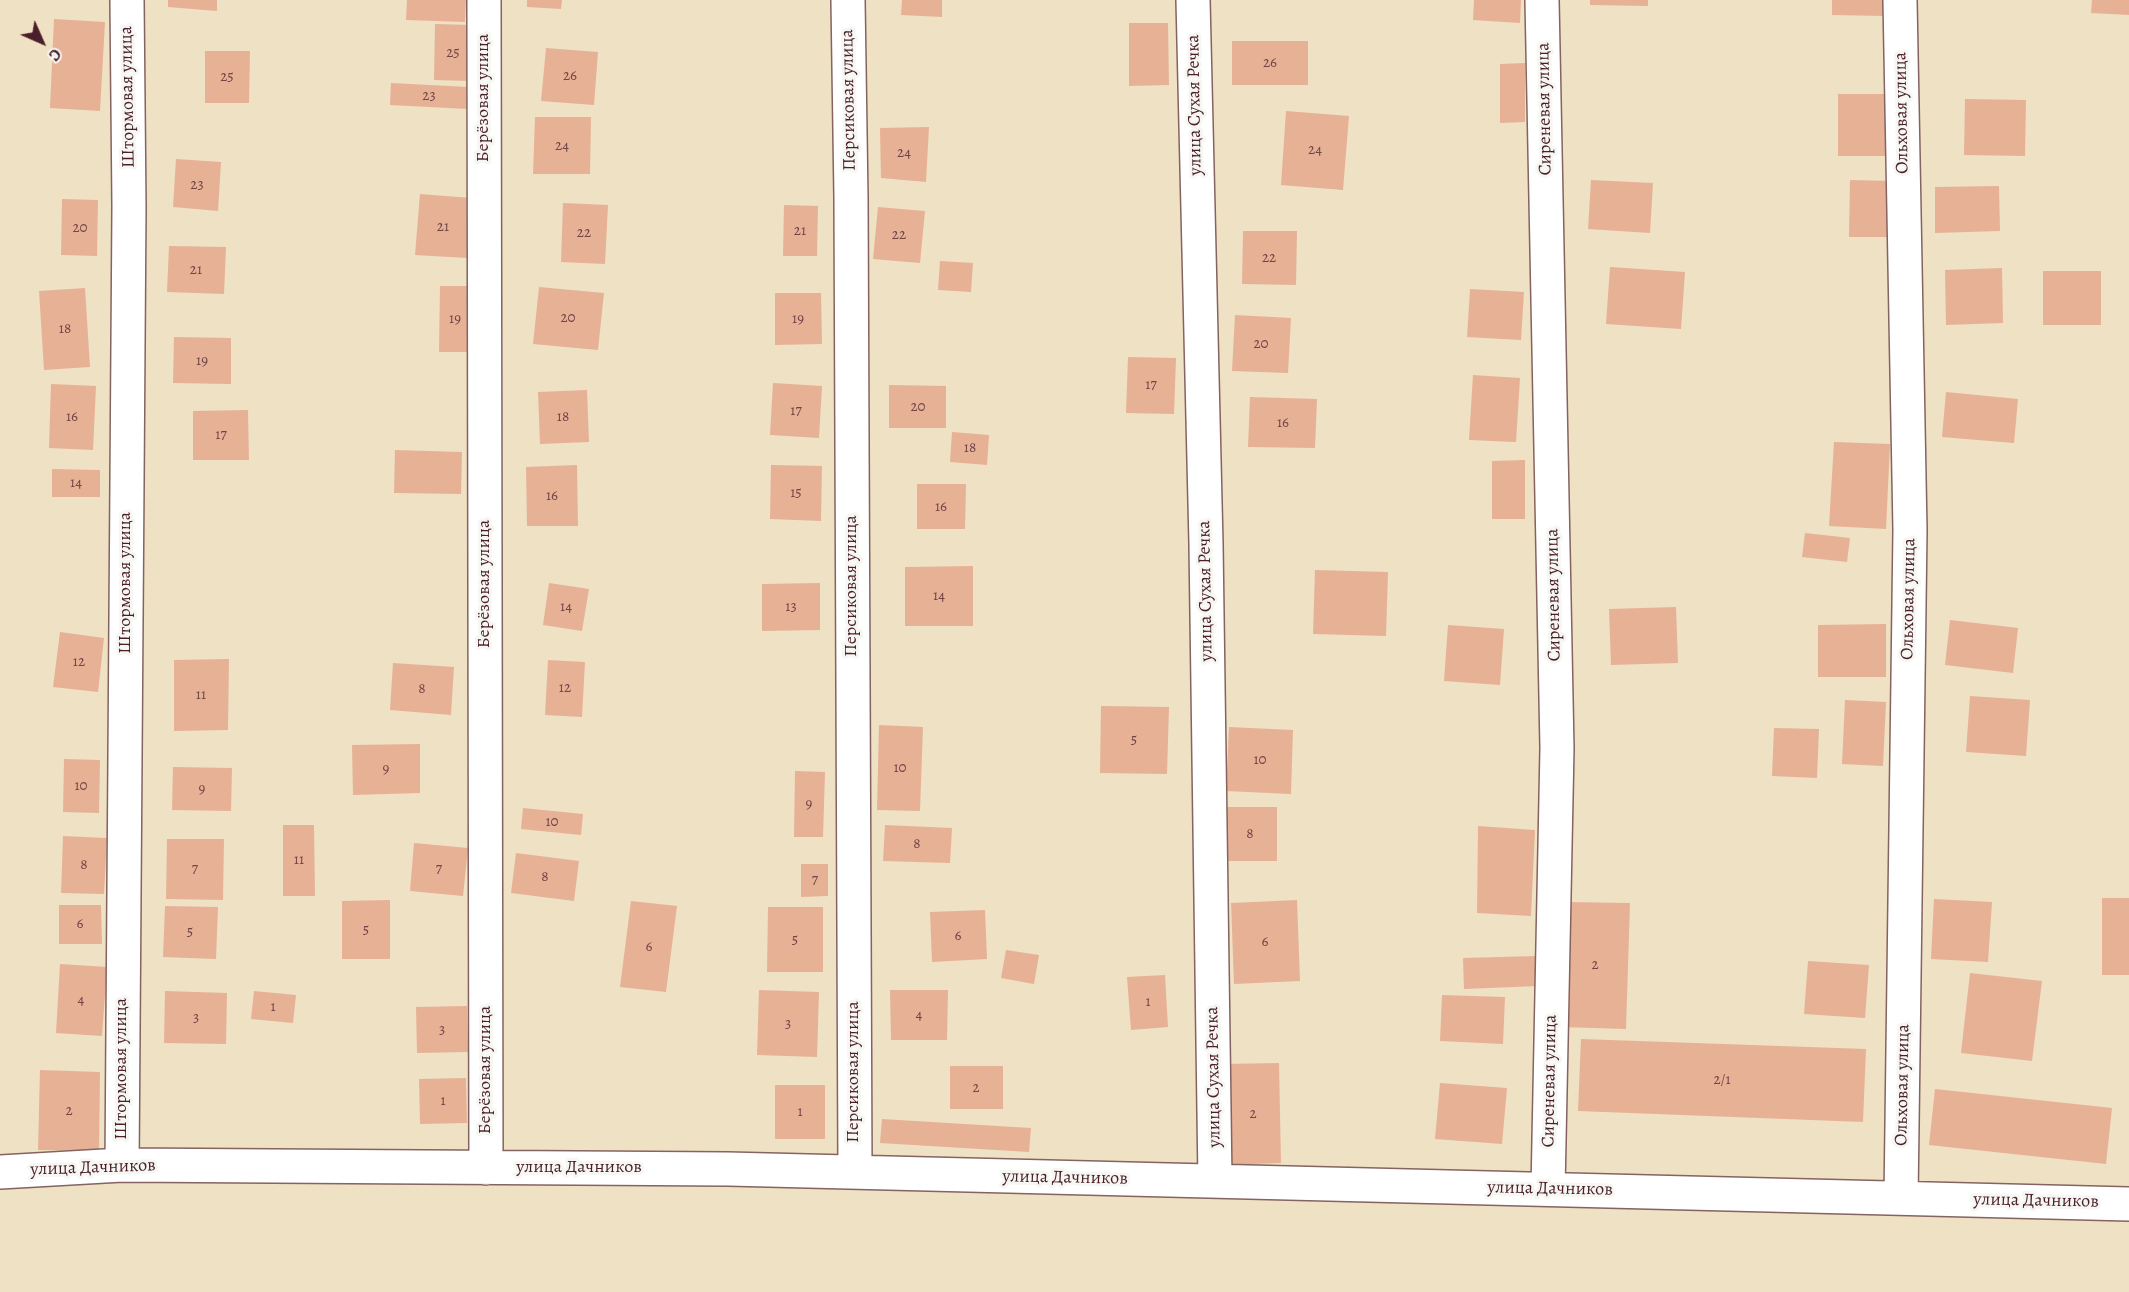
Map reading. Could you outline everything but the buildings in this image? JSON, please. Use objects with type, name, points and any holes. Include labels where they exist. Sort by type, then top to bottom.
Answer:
[{"type":"street","name":"Штормовая улица","points":[[122,1165],[129,219],[127,0]]},
{"type":"street","name":"Берёзовая улица","points":[[484,0],[486,1168]]},
{"type":"street","name":"Персиковая улица","points":[[848,0],[855,1172]]},
{"type":"street","name":"улица Сухая Речка","points":[[1193,0],[1206,556],[1215,1181]]},
{"type":"street","name":"Сиреневая улица","points":[[1542,0],[1557,748],[1548,1189]]},
{"type":"street","name":"Ольховая улица","points":[[1900,0],[1910,530],[1901,1198]]},
{"type":"street","name":"улица Дачников","points":[[0,1172],[122,1165],[716,1169],[2129,1204]]}]
